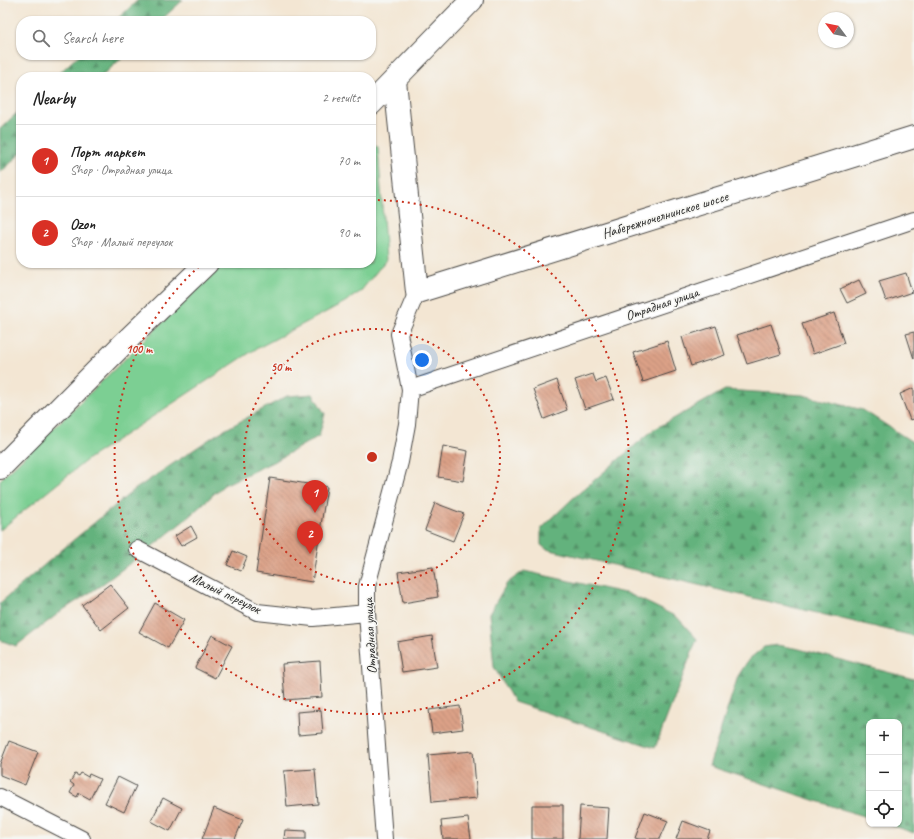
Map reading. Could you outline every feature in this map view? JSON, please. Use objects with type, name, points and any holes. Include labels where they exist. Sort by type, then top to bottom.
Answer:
[{"type":"main road","points":[[376,99],[472,0]]},
{"type":"main road","points":[[395,81],[417,292]]},
{"type":"main road","name":"Набережночелнинское шоссе","points":[[417,292],[914,137]]},
{"type":"main road","points":[[0,468],[122,345],[202,268]]},
{"type":"street","name":"Отрадная улица","points":[[410,389],[914,220]]},
{"type":"street","name":"Отрадная улица","points":[[384,839],[367,613],[367,586],[400,462],[407,424],[410,389],[400,334],[417,292]]},
{"type":"street","name":"Малый переулок","points":[[137,549],[257,612],[313,618],[367,613]]},
{"type":"street","points":[[0,797],[82,839]]},
{"type":"green space","points":[[138,0],[183,0],[165,16],[120,16]]},
{"type":"green space","points":[[74,60],[120,60],[106,72],[60,72]]},
{"type":"green space","points":[[16,114],[16,158],[0,173],[0,129]]},
{"type":"green space","points":[[376,146],[378,147],[386,260],[360,292],[345,302],[254,350],[88,459],[0,530],[0,480],[219,268],[376,268]]},
{"type":"green space","points":[[725,390],[803,395],[863,410],[914,443],[914,636],[546,549],[541,545],[541,529],[571,500],[653,430]]},
{"type":"green space","points":[[313,394],[325,414],[319,436],[277,460],[224,485],[185,520],[149,549],[100,586],[63,610],[16,646],[0,640],[0,603],[134,490],[217,434],[287,396]]},
{"type":"green space","points":[[524,571],[629,594],[677,617],[697,639],[655,748],[514,702],[494,667],[489,614],[507,583]]},
{"type":"green space","points":[[777,645],[799,649],[914,679],[914,833],[896,827],[902,827],[902,719],[866,719],[866,817],[709,766],[738,676],[749,659],[764,647]]},
{"type":"building","points":[[906,273],[912,292],[886,301],[879,281]]},
{"type":"building","points":[[859,280],[866,294],[847,303],[840,289]]},
{"type":"building","points":[[834,313],[844,343],[813,354],[802,324]]},
{"type":"building","points":[[771,324],[781,354],[747,364],[737,335]]},
{"type":"building","points":[[716,326],[725,355],[691,366],[682,337]]},
{"type":"building","points":[[914,332],[914,359],[906,334]]},
{"type":"building","points":[[667,341],[676,371],[643,382],[633,352]]},
{"type":"building","points":[[593,374],[596,382],[606,378],[614,399],[585,409],[575,380]]},
{"type":"building","points":[[557,380],[567,410],[544,419],[533,389]]},
{"type":"building","points":[[914,388],[914,419],[910,420],[900,394]]},
{"type":"building","points":[[443,446],[468,451],[463,481],[438,477]]},
{"type":"building","points":[[270,478],[327,487],[312,582],[256,573]]},
{"type":"building","points":[[435,503],[464,514],[453,541],[425,530]]},
{"type":"building","points":[[191,526],[197,537],[181,546],[175,536]]},
{"type":"building","points":[[233,551],[247,557],[241,571],[227,565]]},
{"type":"building","points":[[433,567],[438,597],[403,603],[398,572]]},
{"type":"building","points":[[110,584],[129,608],[101,630],[82,605]]},
{"type":"building","points":[[155,603],[184,620],[168,648],[139,632]]},
{"type":"building","points":[[212,635],[232,646],[215,678],[195,668]]},
{"type":"building","points":[[432,636],[437,667],[402,672],[397,642]]},
{"type":"building","points":[[320,661],[322,697],[285,700],[282,664]]},
{"type":"building","points":[[460,706],[463,729],[432,733],[429,710]]},
{"type":"building","points":[[321,710],[323,733],[298,735],[297,712]]},
{"type":"building","points":[[9,741],[38,752],[25,785],[0,775],[0,764]]},
{"type":"building","points":[[473,751],[477,798],[432,802],[428,755]]},
{"type":"building","points":[[315,769],[318,804],[287,807],[284,771]]},
{"type":"building","points":[[81,773],[88,777],[89,774],[100,779],[90,799],[79,793],[77,797],[70,793],[74,785],[70,782],[75,774],[79,776]]},
{"type":"building","points":[[118,777],[136,786],[124,812],[105,803]]},
{"type":"building","points":[[163,798],[182,808],[170,831],[151,821]]},
{"type":"building","points":[[532,805],[563,805],[563,839],[532,839]]},
{"type":"building","points":[[580,806],[609,808],[607,839],[578,839]]},
{"type":"building","points":[[214,808],[243,820],[235,839],[202,839]]},
{"type":"building","points":[[645,812],[668,821],[660,839],[635,838]]},
{"type":"building","points":[[468,818],[471,839],[443,839],[441,821]]},
{"type":"building","points":[[683,821],[710,831],[707,839],[676,839]]},
{"type":"building","points":[[285,830],[306,831],[306,839],[284,839]]},
{"type":"place","name":"Порт маркет","points":[[315,513]]},
{"type":"place","name":"Ozon","points":[[310,554]]}]
